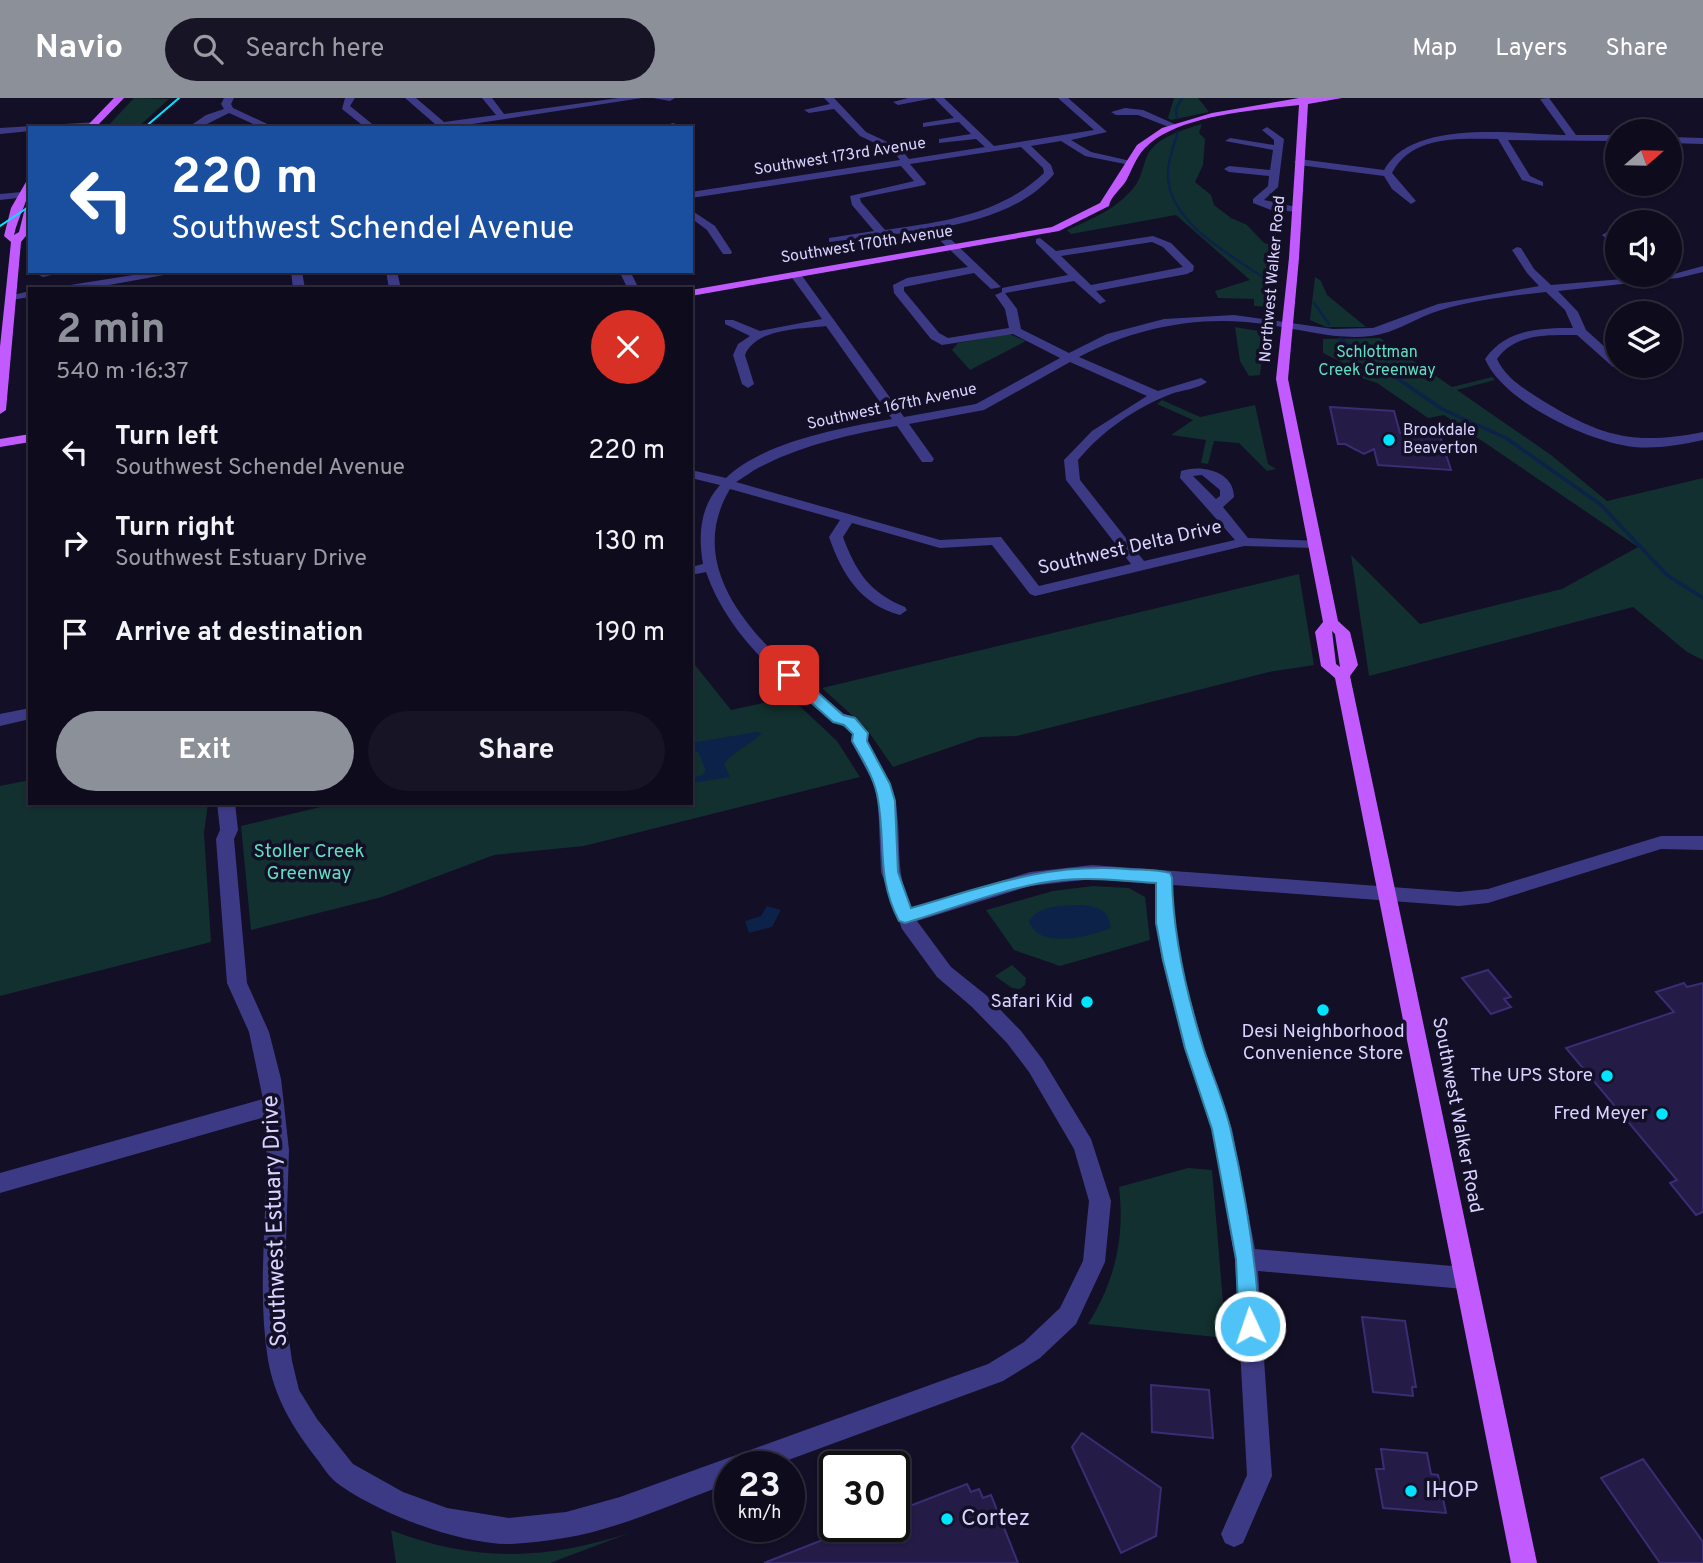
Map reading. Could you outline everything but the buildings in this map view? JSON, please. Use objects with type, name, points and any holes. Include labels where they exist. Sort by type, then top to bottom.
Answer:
[{"type":"main road","points":[[92,126],[119,98]]},
{"type":"main road","name":"Southwest 170th Avenue","points":[[693,293],[1012,238],[1048,228],[1055,229],[1105,204],[1104,200],[1124,179],[1130,162],[1144,143],[1174,126],[1303,100],[1337,98]]},
{"type":"main road","name":"Northwest Walker Road","points":[[1303,100],[1297,208],[1282,379],[1315,544]]},
{"type":"main road","points":[[16,241],[9,236],[12,218],[28,187]]},
{"type":"main road","points":[[0,410],[16,241],[24,233],[28,216]]},
{"type":"main road","points":[[0,443],[28,438]]},
{"type":"main road","name":"Southwest Walker Road","points":[[1315,544],[1331,623],[1323,632],[1329,666],[1342,676],[1524,1563]]},
{"type":"street","points":[[229,98],[226,104],[229,110],[266,126]]},
{"type":"street","points":[[351,98],[345,107],[369,126]]},
{"type":"street","points":[[410,98],[427,110],[441,125]]},
{"type":"street","points":[[487,98],[502,117]]},
{"type":"street","points":[[435,126],[637,98]]},
{"type":"street","points":[[658,98],[670,98]]},
{"type":"street","points":[[898,102],[929,98]]},
{"type":"street","points":[[939,98],[993,150]]},
{"type":"street","name":"Southwest 173rd Avenue","points":[[693,195],[1102,132],[1063,98]]},
{"type":"street","points":[[1138,98],[1143,111]]},
{"type":"street","points":[[1545,99],[1573,137]]},
{"type":"street","points":[[809,110],[832,102],[863,134],[897,150],[921,183],[855,196],[856,202],[881,232]]},
{"type":"street","points":[[195,126],[209,117],[229,110]]},
{"type":"street","points":[[1116,112],[1143,111],[1174,126]]},
{"type":"street","points":[[926,125],[962,120]]},
{"type":"street","points":[[38,126],[92,126]]},
{"type":"street","points":[[0,131],[28,127]]},
{"type":"street","points":[[1267,130],[1278,137],[1273,187],[1257,201],[1297,208]]},
{"type":"street","points":[[1500,135],[1526,178],[1539,184]]},
{"type":"street","points":[[943,141],[979,136]]},
{"type":"street","points":[[1387,173],[1402,151],[1416,144],[1450,136],[1605,138]]},
{"type":"street","points":[[1063,139],[1088,154],[1130,162]]},
{"type":"street","points":[[1682,140],[1703,141]]},
{"type":"street","points":[[1230,141],[1277,148]]},
{"type":"street","points":[[833,240],[978,216],[1012,204],[1032,192],[1050,171],[1024,145]]},
{"type":"street","points":[[1299,162],[1387,173]]},
{"type":"street","points":[[1228,169],[1274,173]]},
{"type":"street","points":[[1387,173],[1396,187],[1411,201]]},
{"type":"street","points":[[0,197],[22,195]]},
{"type":"street","points":[[693,214],[711,228],[727,252]]},
{"type":"street","points":[[930,225],[951,249],[1000,291],[1011,309],[1015,330]]},
{"type":"street","points":[[1055,254],[1153,239],[1167,245],[1189,266],[1189,269],[1183,272],[1089,289]]},
{"type":"street","points":[[1040,241],[1100,301]]},
{"type":"street","points":[[1517,250],[1534,276],[1574,311],[1579,320],[1580,331],[1605,354]]},
{"type":"street","name":"Southwest 167th Avenue","points":[[1682,273],[1703,269]]},
{"type":"street","points":[[978,270],[907,281],[899,285],[898,291],[935,336],[946,342],[1015,330],[1156,395]]},
{"type":"street","points":[[43,274],[50,273]]},
{"type":"street","points":[[80,287],[171,273]]},
{"type":"street","points":[[796,275],[927,459]]},
{"type":"street","points":[[1000,291],[1078,277]]},
{"type":"street","name":"Southwest 167th Avenue","points":[[728,484],[757,463],[792,447],[981,407],[1004,397],[1111,336],[1133,329],[1176,322],[1217,320],[1331,333],[1373,332],[1398,326],[1425,311],[1443,306],[1605,283]]},
{"type":"street","points":[[11,297],[28,294]]},
{"type":"street","points":[[729,322],[758,335]]},
{"type":"street","points":[[748,384],[739,351],[744,343],[758,335],[828,323]]},
{"type":"street","points":[[1580,331],[1519,336],[1495,352],[1491,359],[1508,384],[1567,422],[1595,435],[1639,443],[1666,443],[1703,436]]},
{"type":"street","points":[[1139,565],[1073,480],[1071,460],[1085,441],[1156,395],[1182,385],[1201,382]]},
{"type":"street","points":[[693,475],[728,484],[711,507],[705,530],[711,566],[748,634],[838,718],[838,726],[850,738],[859,741],[882,784],[887,801],[890,872],[905,917],[919,942],[944,972],[979,1001],[1014,1037],[1084,1146],[1100,1201],[1094,1262],[1068,1316],[1032,1350],[995,1373],[780,1451]]},
{"type":"street","name":"Southwest Delta Drive","points":[[728,484],[940,544],[996,540],[1035,591],[1244,542],[1315,544]]},
{"type":"street","points":[[1215,506],[1244,542]]},
{"type":"street","points":[[848,518],[836,537],[841,553],[866,594],[878,603],[900,610]]},
{"type":"street","points":[[693,570],[711,566]]},
{"type":"street","points":[[0,720],[28,713]]},
{"type":"street","name":"Southwest Estuary Drive","points":[[226,805],[229,830],[225,839],[237,983],[259,1032],[271,1079],[274,1105],[278,1163],[273,1303],[280,1361],[288,1395],[308,1428],[344,1473],[398,1503],[447,1521],[509,1531],[566,1525],[620,1510],[714,1476]]},
{"type":"street","points":[[905,917],[1030,880],[1092,872],[1385,895],[1459,898],[1488,896],[1661,842],[1703,843]]},
{"type":"street","points":[[1164,878],[1165,923],[1171,960],[1195,1048],[1222,1129],[1246,1259],[1260,1476],[1234,1534]]},
{"type":"street","points":[[0,1183],[274,1105]]},
{"type":"street","points":[[1246,1259],[1464,1278]]},
{"type":"green space","points":[[134,98],[169,99],[139,126],[108,126]]},
{"type":"green space","points":[[1174,98],[1198,98],[1209,112],[1171,120],[1168,118]]},
{"type":"green space","points":[[1202,124],[1199,133],[1205,139],[1203,165],[1195,182],[1211,195],[1214,205],[1231,218],[1247,225],[1264,243],[1279,247],[1269,307],[1254,306],[1254,299],[1218,298],[1215,291],[1250,280],[1176,215],[1071,234],[1067,230],[1104,212],[1128,194],[1139,179],[1151,149],[1157,144],[1171,135]]},
{"type":"green space","name":"Schlottman Creek Greenway","points":[[1315,277],[1321,281],[1327,295],[1366,327],[1326,327],[1310,320]]},
{"type":"green space","points":[[1235,327],[1265,332],[1260,375],[1249,376],[1240,361]]},
{"type":"green space","points":[[1009,334],[1026,341],[970,370],[952,350],[958,343]]},
{"type":"green space","points":[[1380,338],[1452,387],[1492,377],[1495,380],[1457,390],[1551,455],[1607,501],[1703,478],[1703,660],[1687,652],[1633,607],[1369,676],[1351,555],[1420,624],[1562,589],[1638,547],[1444,415],[1428,418],[1377,383],[1362,378],[1343,363],[1323,353],[1323,339]]},
{"type":"green space","points":[[1162,400],[1200,417],[1255,405],[1268,464],[1276,469],[1267,471],[1239,443],[1214,441],[1208,464],[1201,463],[1206,440],[1171,435],[1193,420],[1157,404]]},
{"type":"green space","points":[[1299,574],[1314,665],[1269,672],[1017,736],[980,737],[893,767],[866,728],[822,688]]},
{"type":"green space","name":"Stoller Creek Greenway","points":[[693,662],[731,710],[790,697],[837,741],[860,777],[584,846],[494,855],[382,897],[251,930],[241,826],[329,805],[693,805]]},
{"type":"green space","name":"Stoller Creek Greenway","points":[[28,780],[28,805],[208,805],[204,833],[211,942],[0,996],[0,786]]},
{"type":"green space","points":[[1093,886],[1129,888],[1145,897],[1150,940],[1060,966],[1014,950],[986,910],[1053,891]]},
{"type":"green space","points":[[1012,965],[1026,978],[1025,985],[1020,989],[1012,988],[995,976]]},
{"type":"green space","points":[[1188,1168],[1212,1170],[1226,1338],[1088,1324],[1105,1292],[1116,1259],[1120,1224],[1119,1187]]},
{"type":"green space","points":[[391,1530],[452,1548],[512,1554],[571,1548],[632,1532],[550,1563],[396,1563]]},
{"type":"water","points":[[762,733],[724,764],[730,777],[693,783],[693,777],[702,775],[706,770],[698,752],[693,750],[693,743]]},
{"type":"water","points":[[1082,905],[1102,910],[1108,917],[1111,928],[1090,935],[1053,938],[1034,930],[1029,921],[1033,915],[1045,909]]},
{"type":"water","points":[[767,906],[781,910],[772,927],[749,933],[745,921],[761,916]]},
{"type":"waterway","points":[[1177,117],[1176,109],[1182,98]]},
{"type":"waterway","points":[[1178,132],[1169,161],[1168,179],[1172,196],[1181,212],[1208,240],[1272,283]]},
{"type":"waterway","points":[[1314,303],[1329,324]]},
{"type":"waterway","points":[[1340,339],[1442,409],[1506,438],[1600,504],[1667,575],[1703,598]]},
{"type":"tram line","points":[[146,126],[179,98]]},
{"type":"tram line","points":[[0,226],[28,207]]},
{"type":"place","name":"Brookdale Beaverton","points":[[1389,440]]},
{"type":"place","name":"Safari Kid","points":[[1087,1002]]},
{"type":"place","name":"Desi Neighborhood Convenience Store","points":[[1323,1010]]},
{"type":"place","name":"The UPS Store","points":[[1607,1076]]},
{"type":"place","name":"Fred Meyer","points":[[1662,1114]]},
{"type":"place","name":"IHOP","points":[[1411,1491]]},
{"type":"place","name":"Cortez","points":[[947,1519]]},
{"type":"route","points":[[789,675],[838,718],[849,721],[860,733],[859,741],[870,758],[887,801],[890,872],[905,917],[1030,880],[1061,874],[1092,872],[1164,878],[1165,923],[1171,960],[1195,1048],[1222,1129],[1246,1259],[1250,1326]]}]
